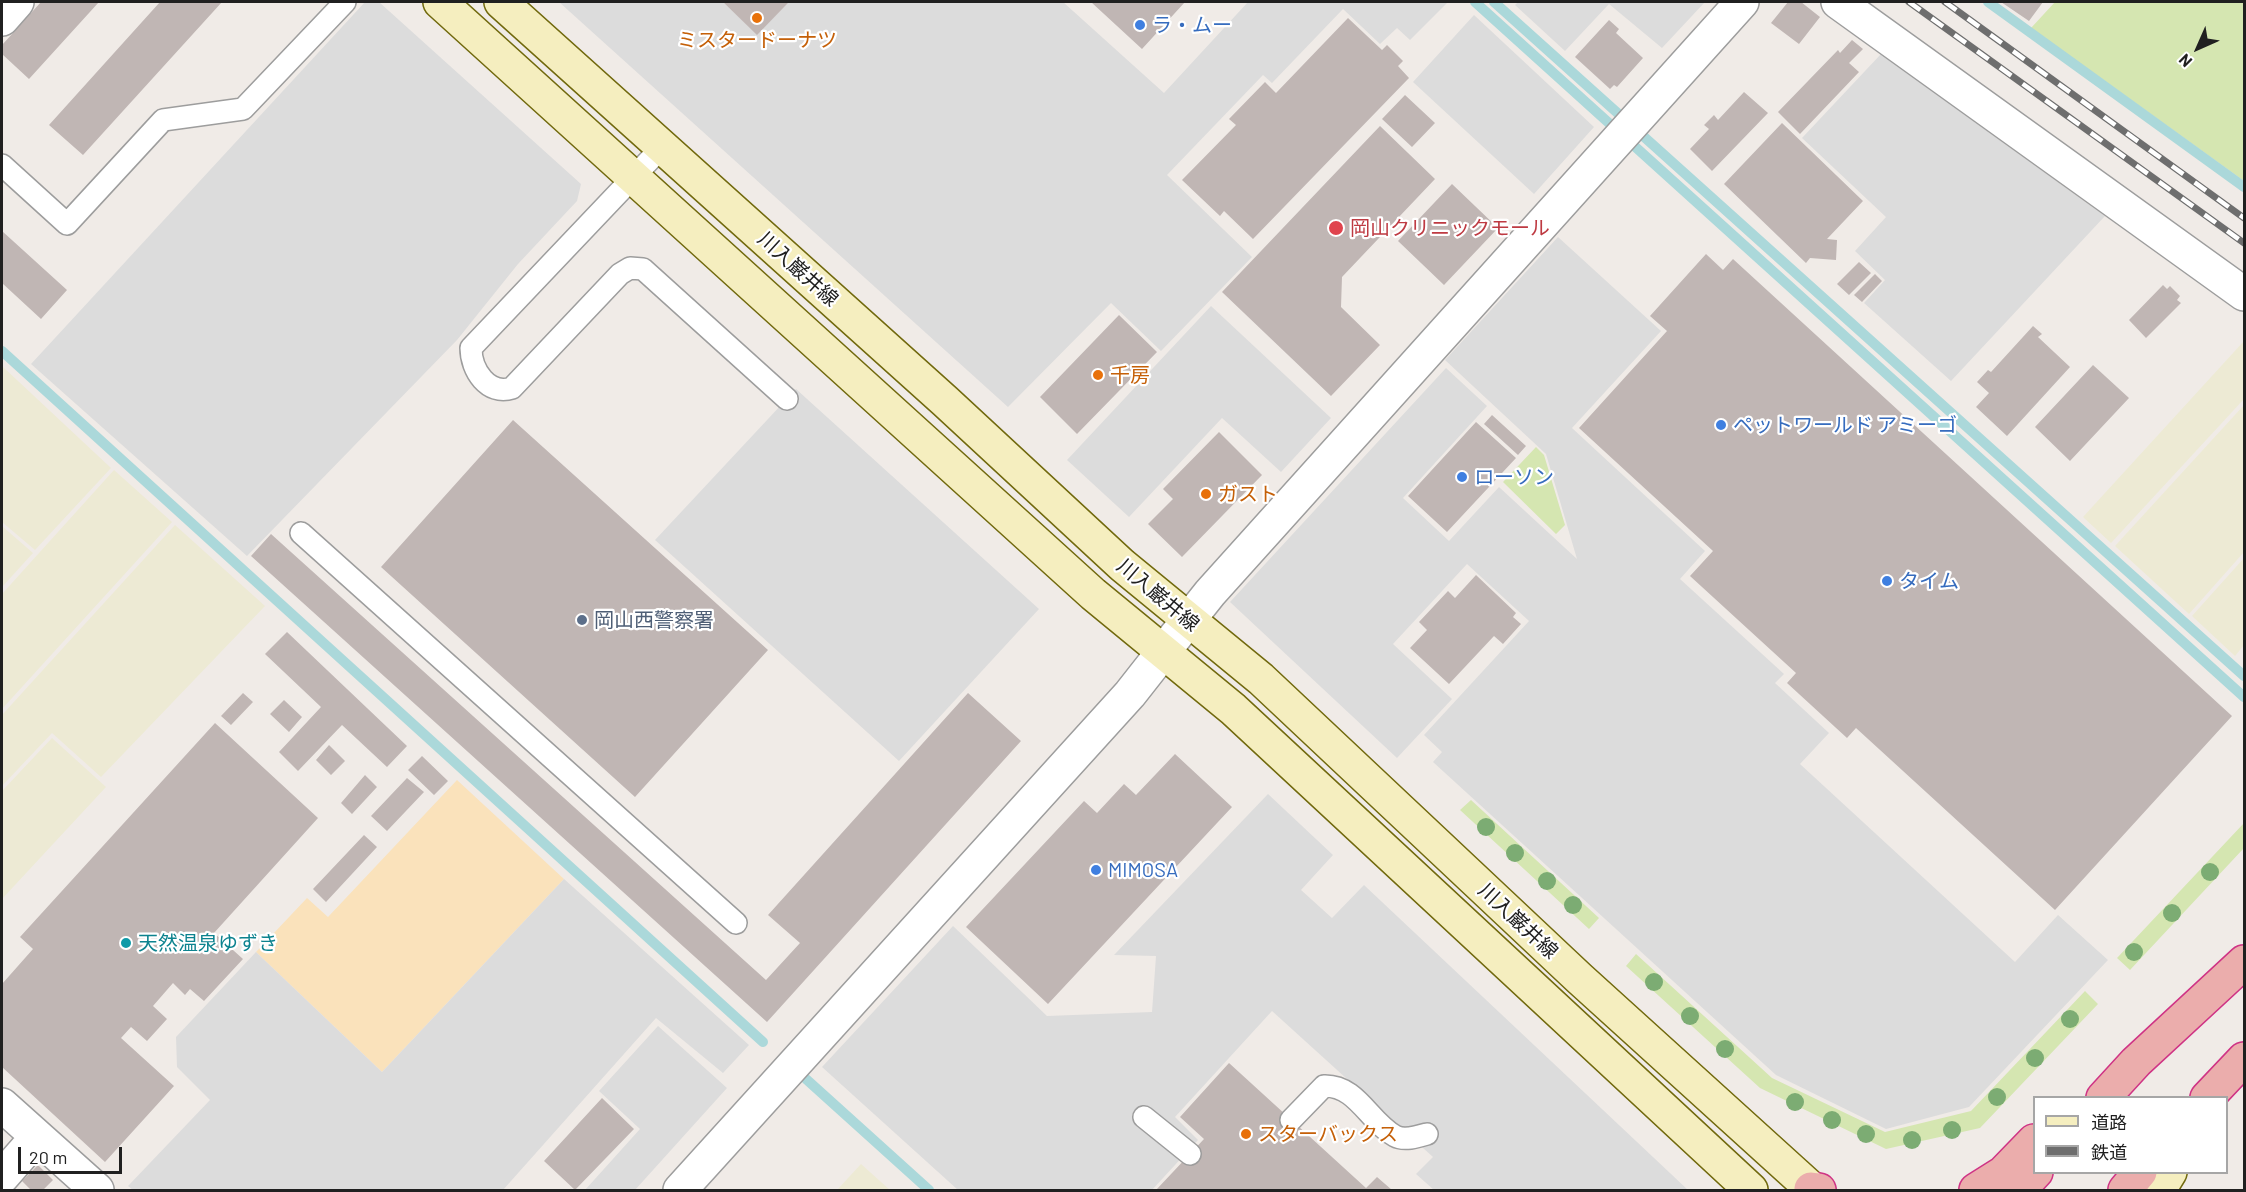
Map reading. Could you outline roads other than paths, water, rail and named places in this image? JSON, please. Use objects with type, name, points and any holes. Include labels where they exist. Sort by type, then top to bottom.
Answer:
[{"type":"highway","points":[[2105,1096],[2136,1062],[2244,962]]},
{"type":"highway","points":[[2209,1096],[2244,1059]]},
{"type":"highway","points":[[2079,1096],[2136,1062]]},
{"type":"highway","points":[[1976,1191],[2003,1173],[2033,1142]]},
{"type":"highway","points":[[2019,1191],[2035,1174]]},
{"type":"highway","points":[[2125,1191],[2139,1174]]},
{"type":"main road","name":"川入巌井線","points":[[440,2],[1093,594],[1233,709],[1751,1191]]},
{"type":"main road","name":"川入巌井線","points":[[501,2],[945,401],[1113,557],[1269,686],[1579,978],[1814,1190]]},
{"type":"main road","points":[[2159,1191],[2169,1174]]},
{"type":"street","points":[[2,20],[17,2]]},
{"type":"street","points":[[680,1191],[1130,694],[1218,584],[1742,2]]},
{"type":"street","points":[[1838,2],[2244,294]]},
{"type":"street","points":[[2,1105],[97,1191]]},
{"type":"street","points":[[2,1177],[37,1137]]},
{"type":"lane","points":[[2,165],[67,224],[163,120],[243,109],[345,2]]},
{"type":"lane","points":[[662,147],[471,348],[471,360],[475,371],[492,388],[504,390],[512,388],[620,274],[630,268],[643,269],[787,399]]},
{"type":"lane","points":[[301,533],[736,923]]},
{"type":"lane","points":[[1291,1120],[1324,1086],[1336,1086],[1350,1094],[1395,1136],[1412,1138],[1427,1134]]},
{"type":"lane","points":[[1144,1117],[1190,1154]]},
{"type":"waterway","points":[[1475,2],[2244,697]]},
{"type":"waterway","points":[[1494,2],[2244,676]]},
{"type":"waterway","points":[[1988,2],[2244,187]]},
{"type":"waterway","points":[[2,351],[763,1042]]},
{"type":"waterway","points":[[806,1079],[929,1190]]},
{"type":"railway","points":[[1909,2],[2244,243]]},
{"type":"railway","points":[[1945,2],[2244,218]]},
{"type":"place","name":"ミスタードーナツ","points":[[757,18]]},
{"type":"place","name":"ラ・ムー","points":[[1140,25]]},
{"type":"place","name":"岡山クリニックモール","points":[[1336,228]]},
{"type":"place","name":"千房","points":[[1098,375]]},
{"type":"place","name":"ペットワールド アミーゴ","points":[[1721,425]]},
{"type":"place","name":"ローソン","points":[[1462,477]]},
{"type":"place","name":"ガスト","points":[[1206,494]]},
{"type":"place","name":"タイム","points":[[1887,581]]},
{"type":"place","name":"岡山西警察署","points":[[582,620]]},
{"type":"place","name":"MIMOSA","points":[[1096,870]]},
{"type":"place","name":"天然温泉ゆずき","points":[[126,943]]},
{"type":"place","name":"スターバックス","points":[[1246,1134]]}]
